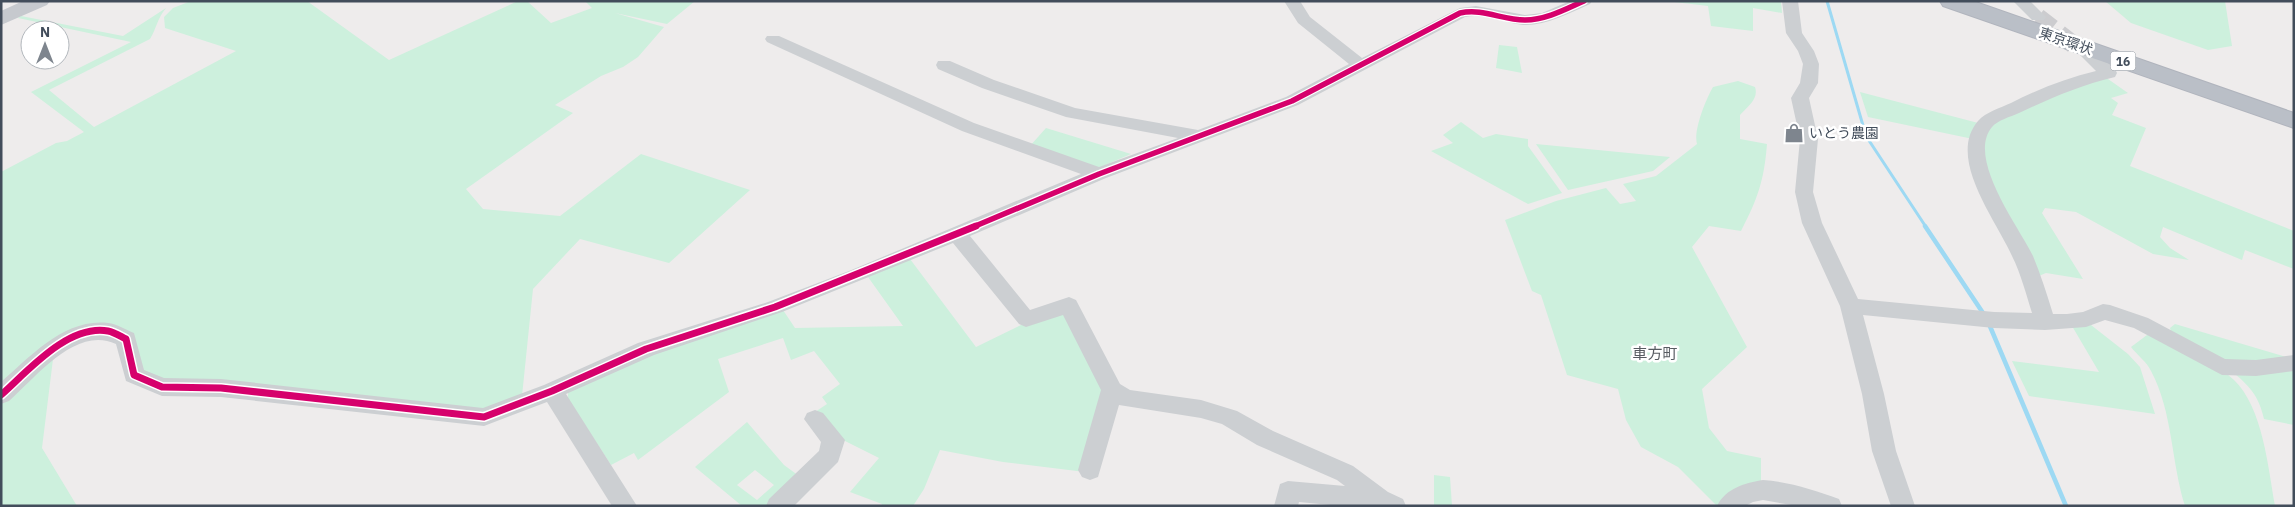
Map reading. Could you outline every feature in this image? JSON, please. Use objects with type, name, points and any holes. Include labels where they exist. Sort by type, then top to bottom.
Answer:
[{"type":"highway","name":"東京環状","points":[[1951,1],[2294,121]]},
{"type":"highway","name":"東京環状","points":[[1973,1],[2294,113]]},
{"type":"main road","points":[[1,20],[40,1]]},
{"type":"street","points":[[1292,1],[1304,20],[1321,36],[1362,66]]},
{"type":"street","points":[[1,395],[41,356],[58,345],[75,337],[104,330],[116,332],[126,339],[134,375],[147,383],[162,387],[221,388],[452,415],[484,417],[552,391],[646,349],[776,306],[957,234],[1100,174],[1292,101],[1466,11],[1515,19],[1533,19],[1552,14],[1584,1]]},
{"type":"street","points":[[1790,1],[1794,33],[1806,51],[1811,64],[1809,83],[1800,98],[1810,149],[1804,192],[1812,223],[1850,306],[1873,394],[1884,451],[1903,506]]},
{"type":"street","points":[[2021,1],[2038,17]]},
{"type":"street","points":[[774,39],[968,127],[1100,174]]},
{"type":"street","points":[[2045,322],[2023,258],[1983,182],[1976,159],[1977,140],[1984,125],[2042,94],[2092,76],[2109,73],[2088,55]]},
{"type":"street","points":[[944,66],[988,84],[1072,113],[1199,136]]},
{"type":"street","points":[[957,234],[1026,319],[1069,305],[1112,390],[1125,398],[1201,409],[1228,417],[1265,438],[1345,473],[1387,502]]},
{"type":"street","points":[[1850,306],[1986,320],[2045,322],[2067,322],[2086,319],[2103,312],[2141,323],[2222,367],[2256,368],[2294,363]]},
{"type":"street","points":[[1090,470],[1112,390]]},
{"type":"street","points":[[552,391],[625,506]]},
{"type":"street","points":[[778,506],[830,455],[832,440],[815,419]]},
{"type":"street","points":[[1729,506],[1745,493],[1760,490],[1776,491],[1830,506]]},
{"type":"street","points":[[1286,506],[1288,491],[1387,502]]},
{"type":"green space","points":[[191,1],[307,1],[389,60],[518,1],[527,1],[551,23],[592,8],[585,1],[695,1],[667,24],[615,13],[664,27],[638,57],[623,67],[601,76],[555,105],[573,113],[466,189],[483,209],[560,216],[641,154],[750,190],[669,263],[580,239],[533,289],[522,396],[479,412],[160,380],[144,373],[107,325],[1,388],[1,172],[56,143],[67,141],[84,132],[31,92],[131,42],[70,29],[70,26],[123,36],[166,8],[150,39],[49,90],[94,127],[236,51],[165,28],[164,17],[173,8]]},
{"type":"green space","points":[[1666,1],[1781,1],[1782,13],[1753,8],[1753,31],[1711,26],[1708,6]]},
{"type":"green space","points":[[2105,1],[2225,1],[2232,46],[2208,50],[2131,23]]},
{"type":"green space","points":[[21,16],[41,20],[18,18]]},
{"type":"green space","points":[[1499,45],[1517,47],[1522,73],[1496,68]]},
{"type":"green space","points":[[2101,77],[2108,79],[2128,93],[2111,98],[2118,103],[2112,115],[2146,128],[2130,166],[2294,231],[2294,269],[2245,250],[2242,260],[2163,227],[2160,237],[2170,248],[2189,260],[2153,254],[2076,212],[2045,208],[2042,213],[2083,279],[2046,273],[2034,278],[1981,160],[1987,126],[2001,118]]},
{"type":"green space","points":[[1738,81],[1755,87],[1756,91],[1752,102],[1740,115],[1740,139],[1767,144],[1759,189],[1741,231],[1709,226],[1692,247],[1747,347],[1702,389],[1709,428],[1727,451],[1761,458],[1761,483],[1717,506],[1678,467],[1641,447],[1626,420],[1618,389],[1567,375],[1541,295],[1532,291],[1505,220],[1556,201],[1606,188],[1620,204],[1636,201],[1623,184],[1656,176],[1697,144],[1698,123],[1713,87]]},
{"type":"green space","points":[[1860,92],[1982,124],[1973,139],[1868,117]]},
{"type":"green space","points":[[1461,122],[1483,138],[1496,134],[1528,139],[1528,146],[1562,193],[1528,204],[1431,151],[1453,143],[1443,135]]},
{"type":"green space","points":[[1046,128],[1131,154],[1098,168],[1030,146]]},
{"type":"green space","points":[[1536,144],[1670,157],[1653,171],[1568,190]]},
{"type":"green space","points":[[910,259],[976,347],[1023,324],[1066,310],[1104,389],[1085,472],[1003,462],[940,450],[924,489],[913,506],[881,506],[882,504],[850,492],[879,458],[843,440],[815,412],[827,404],[822,397],[840,384],[814,351],[791,360],[783,338],[718,359],[729,392],[638,460],[634,453],[611,465],[568,399],[568,391],[649,354],[783,310],[795,328],[903,326],[868,277]]},
{"type":"green space","points":[[2175,324],[2293,359],[2220,362],[2173,337],[2170,328]]},
{"type":"green space","points":[[2091,325],[2128,354],[2140,367],[2155,414],[2029,396],[2012,361],[2099,372],[2072,326]]},
{"type":"green space","points":[[2151,332],[2216,366],[2234,380],[2244,392],[2252,406],[2263,439],[2275,506],[2185,506],[2180,489],[2164,403],[2149,368],[2131,347]]},
{"type":"green space","points":[[54,351],[42,448],[77,506],[1,506],[1,399]]},
{"type":"green space","points":[[2294,366],[2294,425],[2264,419],[2256,397],[2243,381],[2230,370]]},
{"type":"green space","points":[[747,422],[784,465],[799,476],[768,506],[742,506],[695,467]],"holes":[[[755,470],[774,485],[757,500],[737,485]]]},
{"type":"green space","points":[[1434,475],[1450,477],[1452,506],[1434,506]]},
{"type":"waterway","points":[[1827,1],[1866,136],[1926,227]]},
{"type":"waterway","points":[[1925,226],[1983,313]]},
{"type":"waterway","points":[[1989,324],[2066,506]]},
{"type":"tunnel","points":[[2038,17],[2074,45]]},
{"type":"cycle path","points":[[1,395],[58,346],[75,336],[92,331],[109,331],[126,339],[134,375],[162,387],[221,388],[452,415],[484,417],[552,391],[646,349],[775,307],[856,276],[1099,174],[1292,101],[1460,13],[1476,11],[1532,20],[1584,1]]},
{"type":"place","name":"いとう農園","points":[[1794,133]]},
{"type":"district","name":"車方町","points":[[1655,353]]}]
